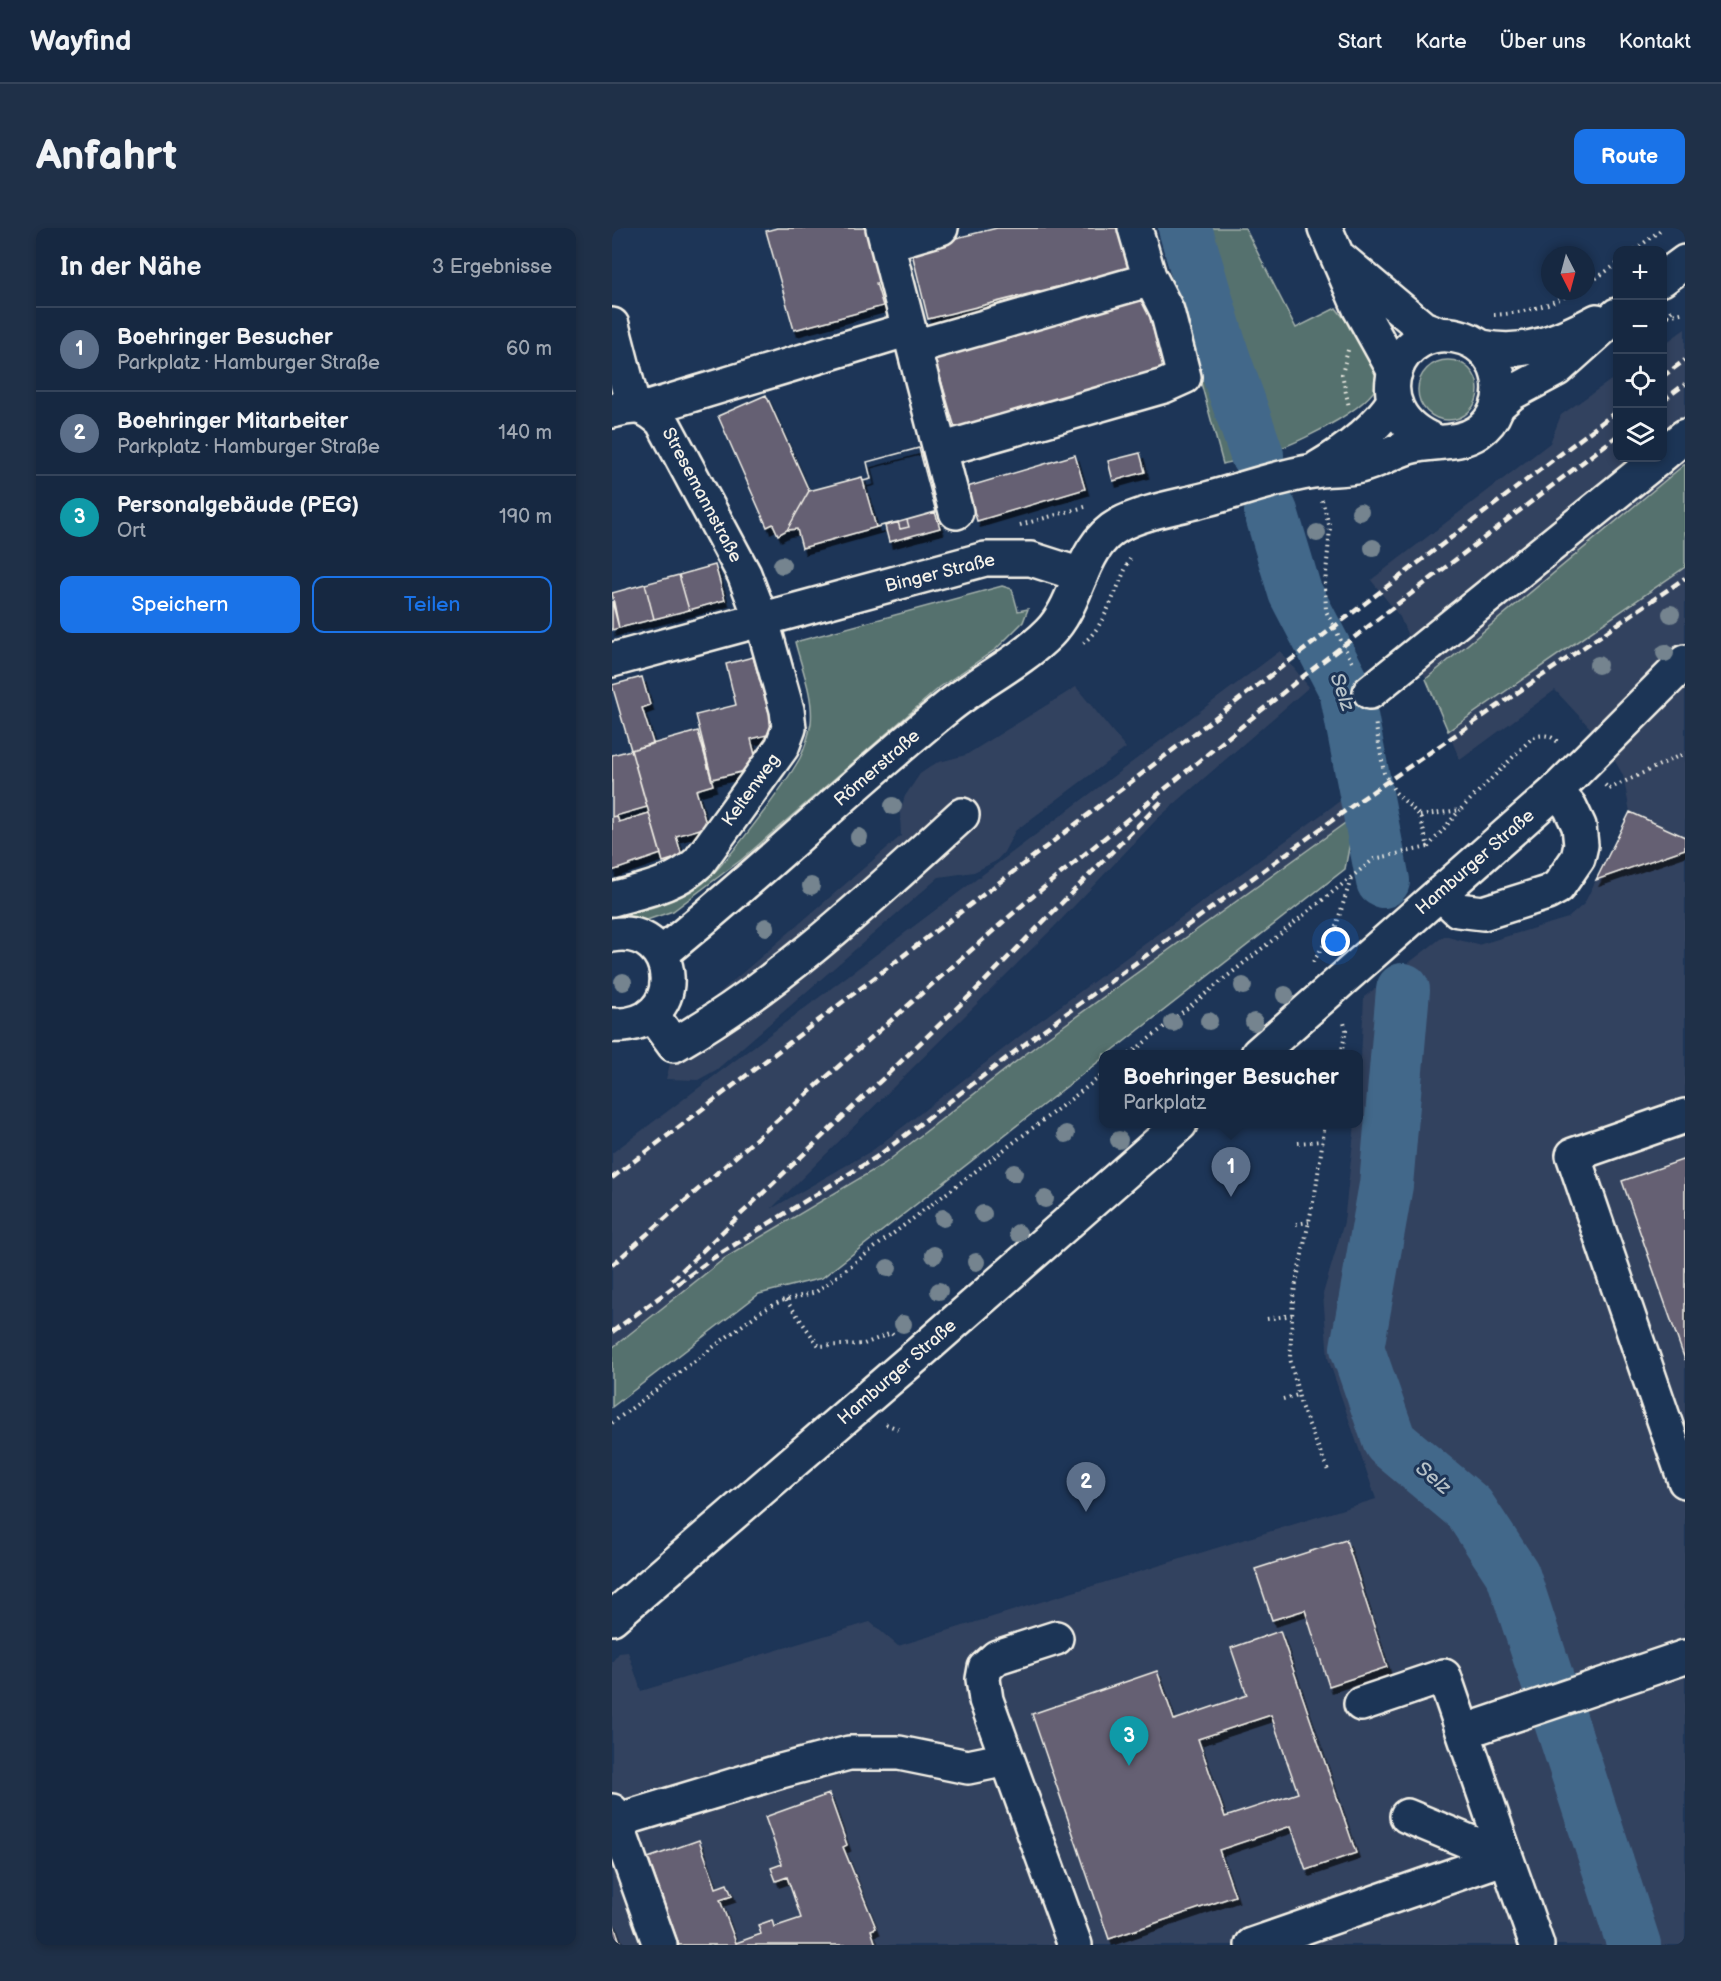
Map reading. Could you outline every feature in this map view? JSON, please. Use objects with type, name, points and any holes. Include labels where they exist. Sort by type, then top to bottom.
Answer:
[{"type":"street","points":[[941,228],[885,236],[956,512]]},
{"type":"street","points":[[940,450],[1164,386],[1184,377],[1167,311],[1149,276],[1135,228]]},
{"type":"street","points":[[1325,228],[1394,386],[1407,426],[1435,441]]},
{"type":"street","points":[[1339,258],[1424,328],[1439,334],[1462,337],[1482,347],[1501,351],[1532,348],[1564,337],[1613,311]]},
{"type":"street","points":[[1667,275],[1685,262]]},
{"type":"street","points":[[612,325],[631,408],[1138,283],[1149,276]]},
{"type":"street","points":[[1498,405],[1512,393],[1557,369],[1613,319]]},
{"type":"street","points":[[1314,471],[1344,452],[1383,418],[1410,347],[1439,334]]},
{"type":"street","points":[[1082,575],[1099,542],[1120,523],[1314,471],[1362,466],[1408,447],[1435,441],[1451,442],[1473,435],[1491,419],[1498,405],[1501,389],[1499,374],[1492,359],[1482,347]]},
{"type":"street","name":"Stresemannstraße","points":[[631,408],[662,421],[744,574],[762,621]]},
{"type":"street","points":[[1667,451],[1685,436]]},
{"type":"street","points":[[1370,692],[1654,462]]},
{"type":"street","name":"Binger Straße","points":[[612,660],[985,559],[1031,559],[1082,575]]},
{"type":"street","name":"Römerstraße","points":[[661,954],[949,706],[1045,636],[1060,619],[1082,575]]},
{"type":"street","name":"Keltenweg","points":[[612,899],[671,882],[685,875],[699,862],[782,747],[789,728],[787,710],[762,621]]},
{"type":"street","name":"Hamburger Straße","points":[[1263,1050],[1556,791],[1685,662]]},
{"type":"street","points":[[1440,893],[1458,910],[1483,913],[1547,894],[1558,887],[1578,858],[1581,845],[1579,826],[1570,807],[1556,791]]},
{"type":"street","points":[[652,1015],[674,1045],[724,1016],[802,955],[962,814]]},
{"type":"street","points":[[612,935],[637,936],[650,943],[661,954],[668,979],[667,993],[652,1015],[639,1023],[612,1025]]},
{"type":"street","points":[[1685,1116],[1573,1155],[1685,1480]]},
{"type":"street","name":"Hamburger Straße","points":[[612,1618],[1175,1128]]},
{"type":"street","points":[[1056,1638],[997,1657],[985,1668],[983,1679],[986,1700],[1075,1945]]},
{"type":"street","points":[[1463,1732],[1529,1712],[1685,1657]]},
{"type":"street","points":[[1361,1704],[1444,1676],[1537,1945]]},
{"type":"street","points":[[660,1945],[614,1816],[849,1753],[899,1753],[968,1767],[1007,1759]]},
{"type":"street","points":[[1407,1816],[1506,1857]]},
{"type":"street","points":[[1252,1945],[1506,1857]]},
{"type":"path","points":[[1640,246],[1663,228]]},
{"type":"path","points":[[1595,279],[1613,267]]},
{"type":"path","points":[[1491,315],[1514,314],[1561,300]]},
{"type":"path","points":[[1667,317],[1685,312]]},
{"type":"path","points":[[1350,413],[1342,374],[1346,355],[1355,337],[1369,326]]},
{"type":"path","points":[[1011,528],[1090,506]]},
{"type":"path","points":[[1135,1050],[1374,859],[1428,847],[1518,750],[1541,735],[1552,736],[1609,789],[1685,753]]},
{"type":"path","points":[[1428,847],[1420,816],[1460,810]]},
{"type":"path","points":[[612,1423],[760,1312],[781,1301],[816,1292],[1099,1078]]},
{"type":"path","points":[[1324,1128],[1309,1222],[1293,1297],[1290,1358],[1298,1395],[1329,1473]]},
{"type":"path","points":[[1298,1143],[1322,1141]]},
{"type":"path","points":[[1296,1224],[1309,1222]]},
{"type":"path","points":[[1267,1319],[1292,1315]]},
{"type":"path","points":[[1283,1399],[1298,1395]]},
{"type":"shaded area","points":[[1685,329],[1685,1945],[612,1945],[612,1662],[619,1653],[628,1652],[641,1691],[870,1622],[898,1646],[1376,1499],[1328,1358],[1323,1294],[1344,1222],[1355,1128],[1363,1128],[1361,1050],[1364,997],[1444,936],[1478,945],[1568,918],[1584,904],[1630,812],[1623,775],[1605,744],[1555,690],[1460,760],[1400,617],[1371,580],[1550,443],[1561,415],[1613,379],[1613,462],[1667,462],[1667,342]]},
{"type":"shaded area","points":[[1280,651],[1309,687],[1157,819],[1054,927],[771,1209],[873,1150],[1033,1026],[1344,798],[1351,794],[1362,811],[884,1164],[725,1258],[612,1348],[612,1153]]},
{"type":"shaded area","points":[[1076,687],[1126,748],[1015,831],[1004,852],[996,861],[974,872],[939,877],[716,1070],[698,1080],[666,1079],[682,1020],[690,1018],[901,836],[900,812],[905,796],[920,774],[936,763],[966,755]]},
{"type":"green space","points":[[1159,228],[1245,228],[1296,328],[1336,308],[1374,359],[1379,378],[1376,388],[1367,399],[1338,420],[1292,444],[1223,464]]},
{"type":"green space","points":[[1448,360],[1465,365],[1473,373],[1478,390],[1473,407],[1465,415],[1448,420],[1431,415],[1423,407],[1418,390],[1423,373],[1431,365]]},
{"type":"green space","points":[[1685,464],[1685,567],[1448,731],[1426,679]]},
{"type":"green space","points":[[1002,586],[1012,589],[1018,611],[1028,609],[1023,622],[996,649],[940,687],[741,860],[673,911],[644,921],[612,922],[612,919],[645,910],[688,893],[709,878],[737,846],[792,771],[800,758],[811,723],[809,692],[795,642]]},
{"type":"green space","points":[[1355,816],[1345,869],[1113,1050],[1099,1050],[1099,1061],[822,1278],[759,1294],[612,1407],[612,1348],[725,1258],[884,1164],[1045,1039]]},
{"type":"building","points":[[777,228],[872,228],[886,280],[876,283],[883,306],[794,330],[766,231]]},
{"type":"building","points":[[997,228],[1127,228],[1137,267],[928,319],[911,249]]},
{"type":"building","points":[[1144,296],[1164,368],[955,428],[934,356]]},
{"type":"building","points":[[766,395],[809,491],[787,530],[778,535],[773,524],[767,527],[718,416]]},
{"type":"building","points":[[919,448],[936,512],[907,520],[909,527],[900,529],[898,522],[802,548],[797,529],[787,530],[809,491],[862,477],[863,481],[871,479],[867,462]]},
{"type":"building","points":[[919,448],[936,512],[907,520],[909,527],[900,529],[898,522],[876,527],[863,481],[871,479],[867,462]]},
{"type":"building","points":[[1140,453],[1145,472],[1113,481],[1108,461]]},
{"type":"building","points":[[1075,455],[1085,489],[977,521],[967,487]]},
{"type":"building","points":[[935,512],[940,528],[889,542],[885,526]]},
{"type":"building","points":[[715,565],[725,600],[689,610],[679,575]]},
{"type":"building","points":[[679,575],[689,610],[654,619],[645,584]]},
{"type":"building","points":[[645,584],[654,619],[619,628],[612,593]]},
{"type":"building","points":[[612,601],[619,628],[612,630]]},
{"type":"building","points":[[753,657],[775,733],[751,739],[756,759],[749,770],[712,779],[696,715],[736,705],[726,664]]},
{"type":"building","points":[[642,677],[650,705],[642,708],[653,743],[631,750],[612,685]]},
{"type":"building","points":[[698,731],[713,785],[696,790],[707,827],[676,836],[682,856],[663,862],[631,750]]},
{"type":"building","points":[[631,750],[647,807],[612,817],[612,755]]},
{"type":"building","points":[[1630,812],[1685,837],[1685,849],[1596,880]]},
{"type":"building","points":[[649,813],[661,854],[612,871],[612,817],[617,816],[619,822]]},
{"type":"building","points":[[1685,1159],[1685,1360],[1622,1181]]},
{"type":"building","points":[[1346,1540],[1387,1667],[1329,1686],[1305,1610],[1272,1620],[1255,1569]]},
{"type":"building","points":[[1280,1631],[1356,1853],[1306,1870],[1291,1826],[1219,1850],[1235,1896],[1109,1939],[1032,1714],[1157,1671],[1174,1720],[1247,1695],[1231,1648]],"holes":[[[1271,1715],[1298,1793],[1225,1817],[1198,1739]]]},
{"type":"building","points":[[829,1794],[847,1845],[843,1847],[876,1928],[871,1930],[876,1945],[679,1945],[648,1858],[699,1840],[716,1888],[727,1884],[732,1896],[720,1900],[736,1943],[761,1934],[758,1925],[772,1920],[774,1927],[801,1918],[787,1877],[776,1881],[771,1868],[782,1864],[765,1817]]},
{"type":"building","points":[[612,1920],[621,1945],[612,1945]]},
{"type":"waterway","name":"Selz","points":[[1185,228],[1222,354],[1257,455]]},
{"type":"waterway","name":"Selz","points":[[1271,512],[1295,592],[1346,690],[1383,881]]},
{"type":"waterway","name":"Selz","points":[[1403,990],[1386,1185],[1357,1348],[1390,1442],[1469,1508],[1513,1575],[1634,1945]]},
{"type":"railway","points":[[1667,373],[1685,360]]},
{"type":"railway","points":[[1667,397],[1685,384]]},
{"type":"railway","points":[[612,1178],[1613,414]]},
{"type":"railway","points":[[612,1265],[1026,902],[1301,678],[1613,439]]},
{"type":"railway","points":[[612,1332],[713,1258],[878,1156],[1038,1034],[1356,803],[1685,578]]},
{"type":"railway","points":[[672,1280],[981,985],[1163,800]]},
{"type":"place","name":"Boehringer Besucher","points":[[1231,1197]]},
{"type":"place","name":"Boehringer Mitarbeiter","points":[[1086,1512]]},
{"type":"place","name":"Personalgebäude (PEG)","points":[[1129,1766]]}]
